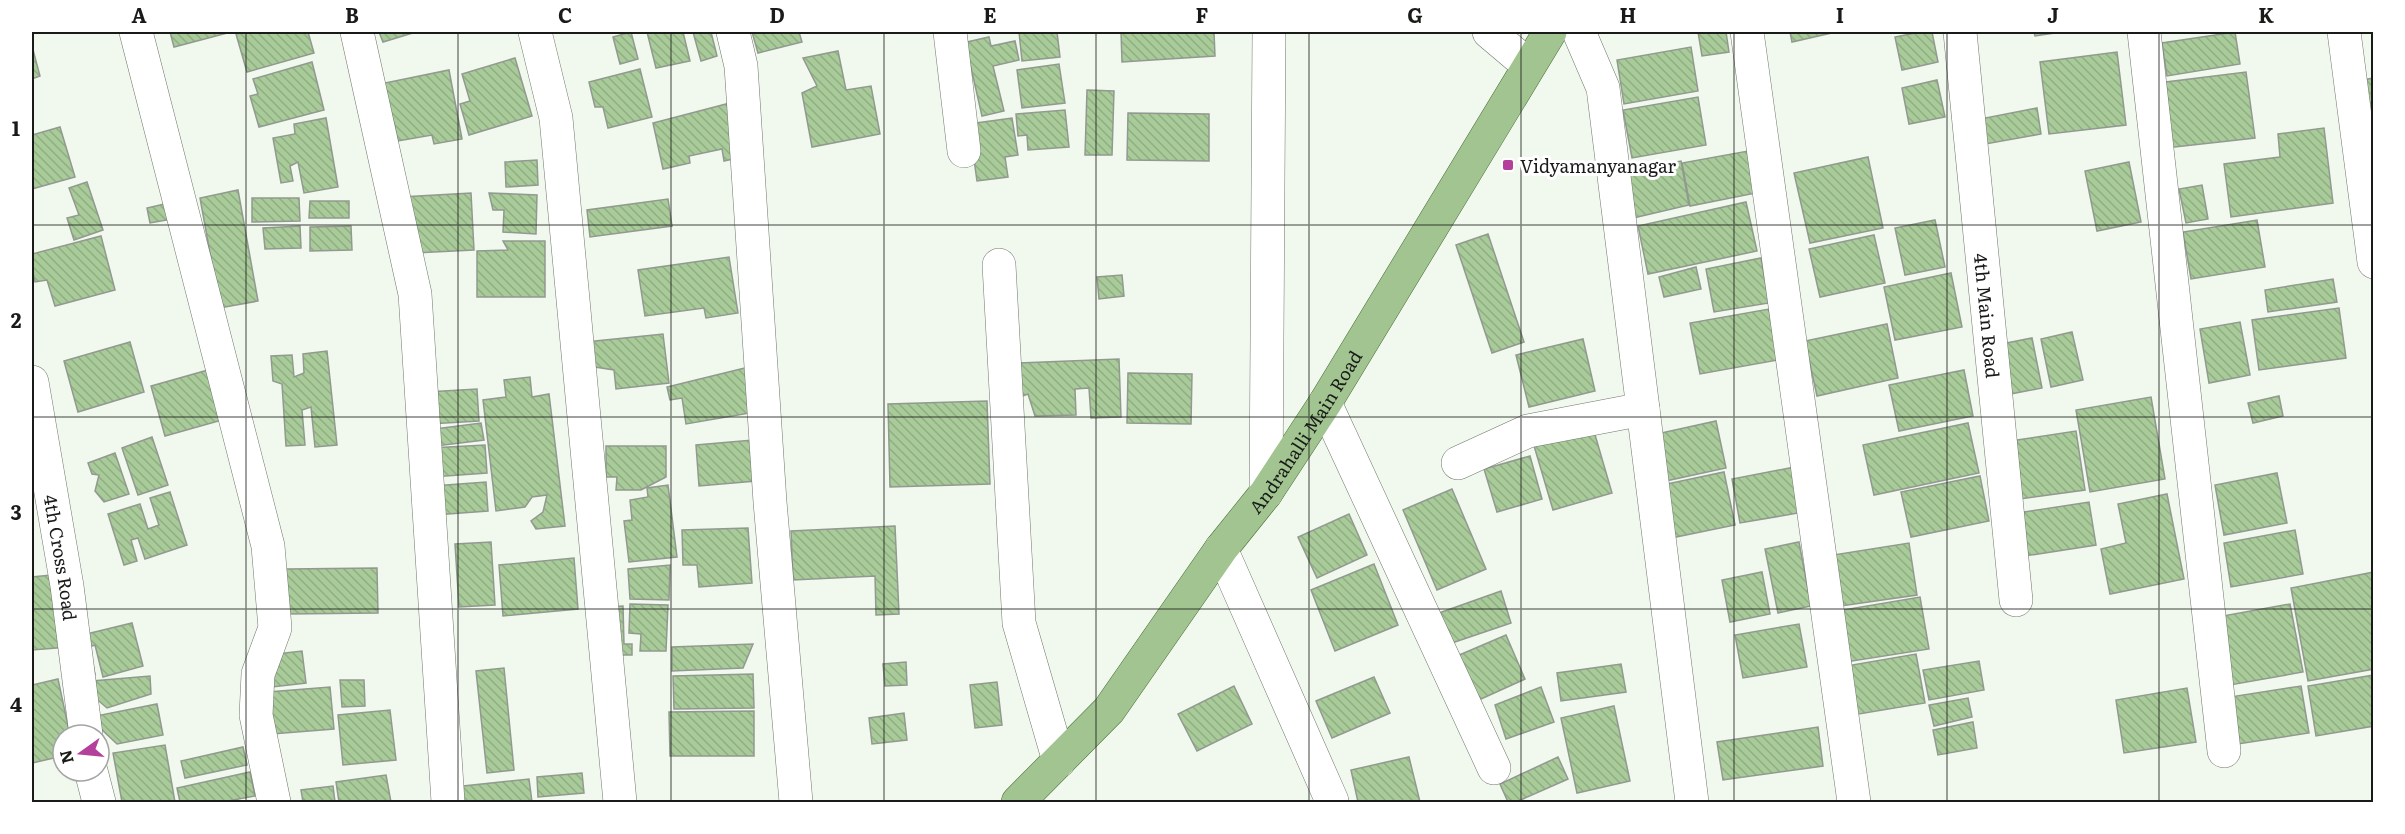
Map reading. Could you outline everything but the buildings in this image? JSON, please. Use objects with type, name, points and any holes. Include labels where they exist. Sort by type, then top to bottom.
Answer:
[{"type":"main road","name":"Andrahalli Main Road","points":[[1018,802],[1109,710],[1221,549],[1266,493],[1325,403],[1550,32]]},
{"type":"street","points":[[136,32],[268,546],[275,628],[258,674],[256,714],[274,802]]},
{"type":"street","points":[[357,32],[415,294],[448,802]]},
{"type":"street","points":[[536,32],[556,118],[620,802]]},
{"type":"street","points":[[733,32],[741,66],[770,502],[796,802]]},
{"type":"street","points":[[950,32],[964,152]]},
{"type":"street","points":[[1266,493],[1269,32]]},
{"type":"street","points":[[1489,32],[1528,65]]},
{"type":"street","points":[[1579,32],[1603,88],[1692,802]]},
{"type":"street","points":[[1747,32],[1854,802]]},
{"type":"street","name":"4th Main Road","points":[[1960,32],[2016,600]]},
{"type":"street","points":[[2144,32],[2224,752]]},
{"type":"street","points":[[2344,32],[2373,262]]},
{"type":"street","points":[[999,265],[1019,623],[1059,761]]},
{"type":"street","name":"4th Cross Road","points":[[32,382],[67,586],[84,723]]},
{"type":"street","points":[[1325,403],[1494,768]]},
{"type":"street","points":[[1458,463],[1528,431],[1643,409]]},
{"type":"street","points":[[1221,549],[1332,801]]},
{"type":"street","points":[[94,783],[99,802]]},
{"type":"place","name":"Vidyamanyanagar","points":[[1508,165]]}]
